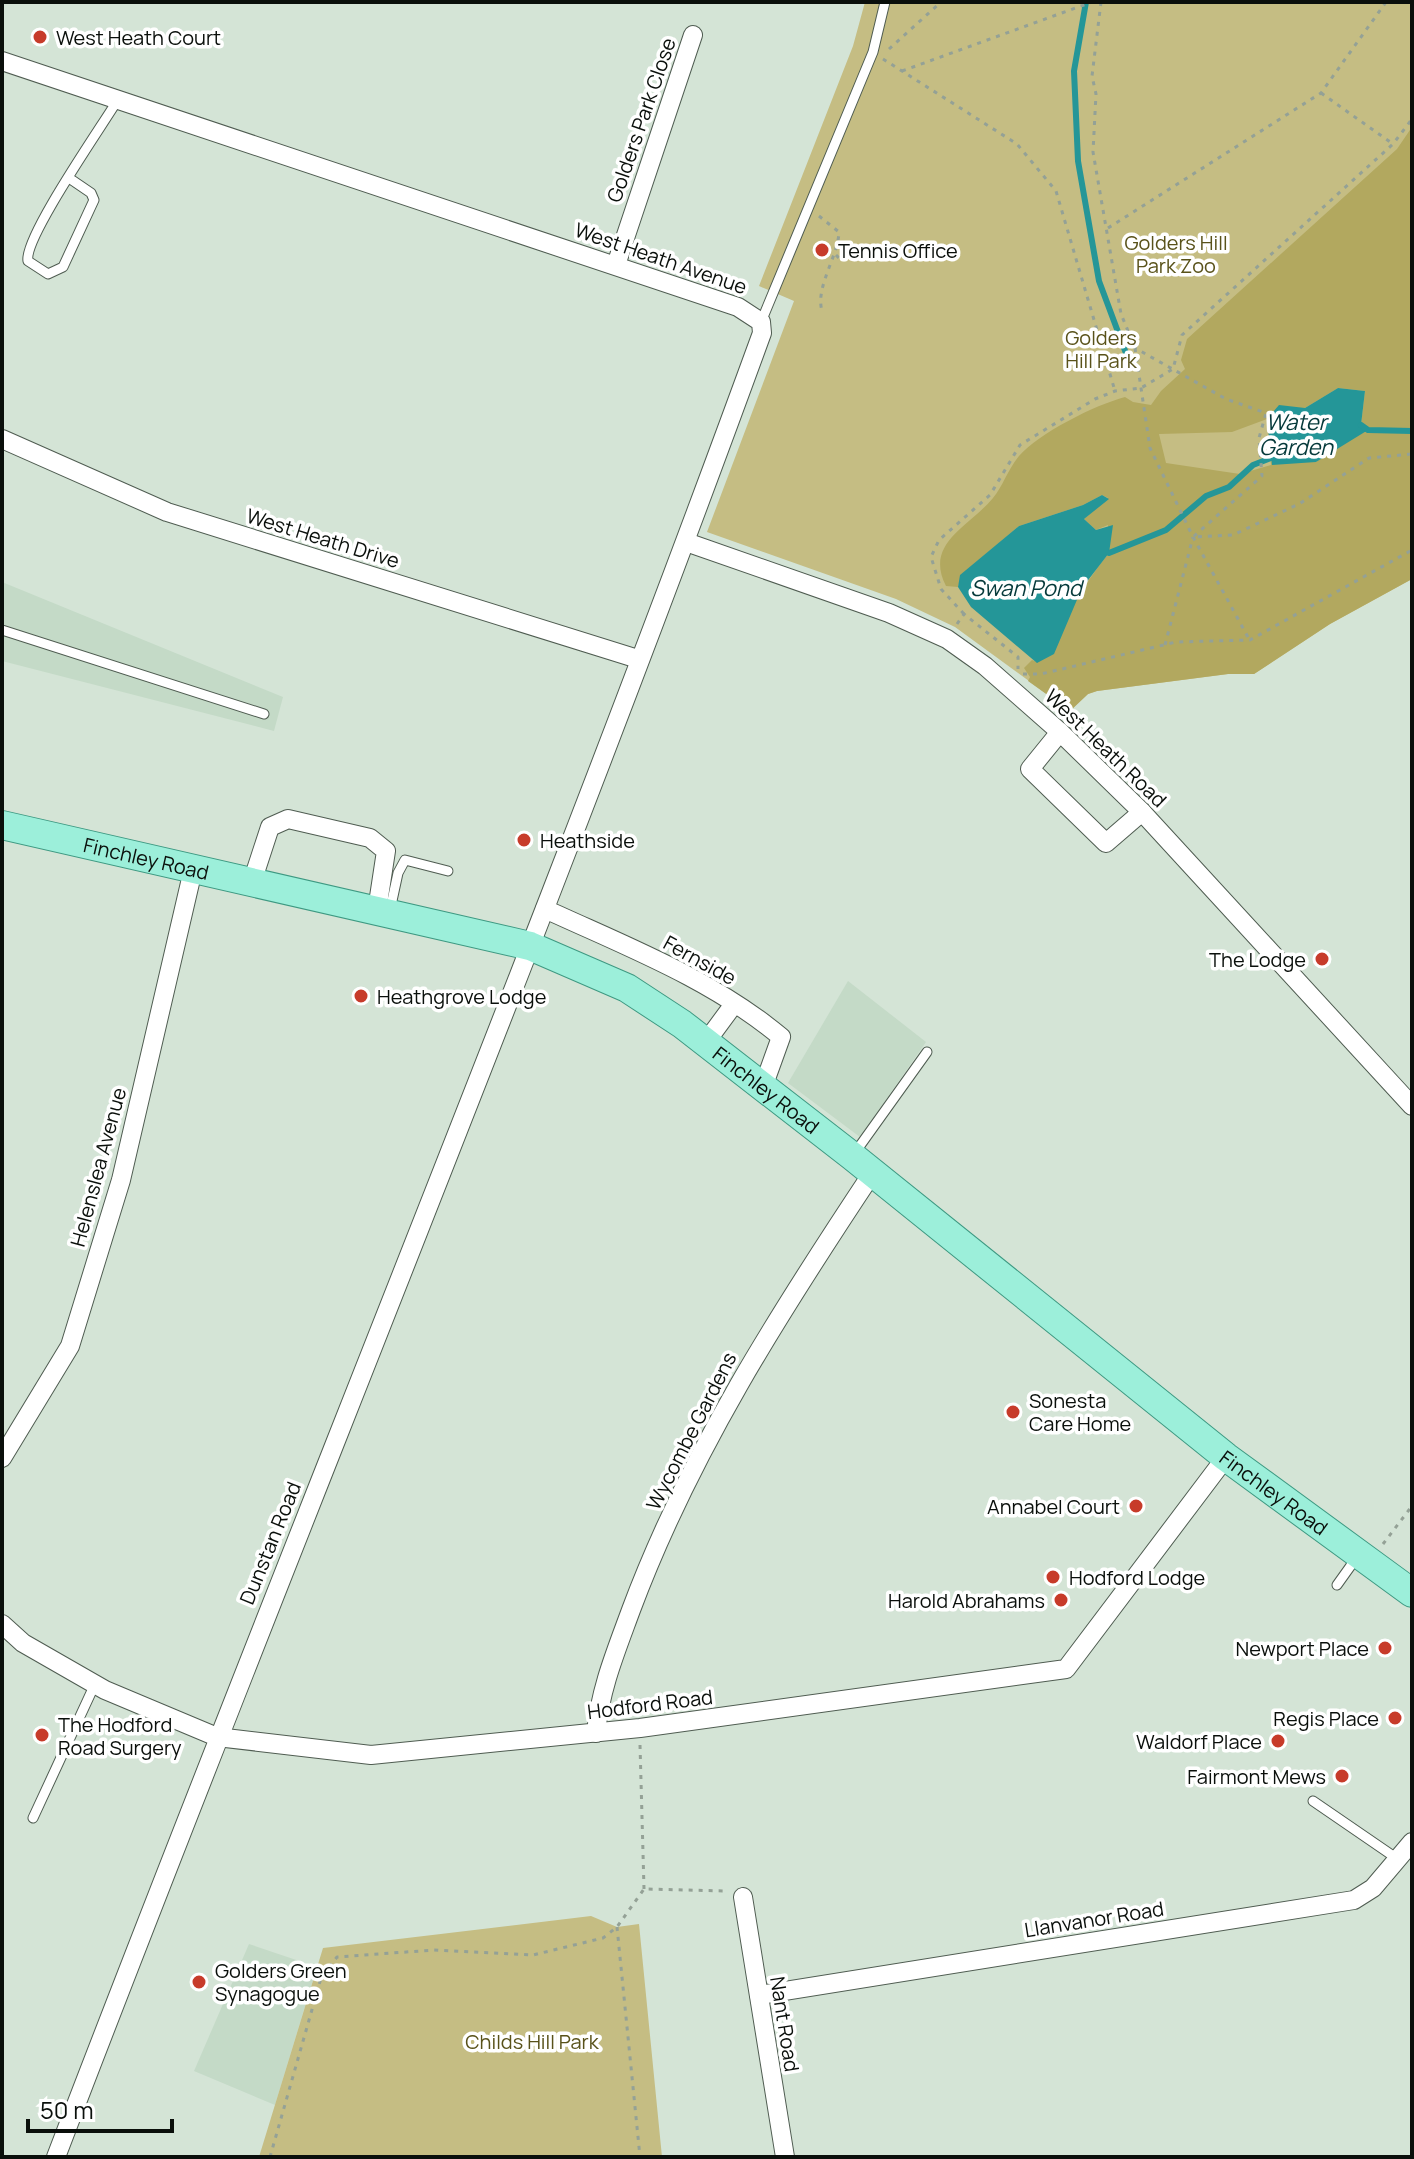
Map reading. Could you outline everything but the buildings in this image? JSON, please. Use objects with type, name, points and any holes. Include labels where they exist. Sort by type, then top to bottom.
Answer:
[{"type":"main road","name":"Finchley Road","points":[[2,825],[530,946],[627,988],[706,1042],[863,1164],[1226,1457],[1369,1551],[1412,1593]]},
{"type":"street","name":"Golders Park Close","points":[[616,265],[693,35]]},
{"type":"street","name":"West Heath Avenue","points":[[2,61],[616,265],[738,307],[761,322],[762,333],[686,542],[638,659],[530,946]]},
{"type":"street","name":"West Heath Drive","points":[[2,439],[167,512],[638,659]]},
{"type":"street","name":"West Heath Road","points":[[686,542],[875,608],[947,639],[985,666],[1060,732],[1142,812],[1412,1106]]},
{"type":"street","points":[[1060,732],[1030,769],[1106,843],[1142,812]]},
{"type":"street","points":[[252,882],[270,827],[288,819],[370,838],[386,851],[383,912]]},
{"type":"street","name":"Helenslea Avenue","points":[[2,1458],[70,1346],[121,1180],[193,870]]},
{"type":"street","name":"Fernside","points":[[545,909],[688,975],[781,1037],[763,1087]]},
{"type":"street","name":"Dunstan Road","points":[[56,2157],[217,1737],[530,946]]},
{"type":"street","points":[[706,1042],[734,1004]]},
{"type":"street","name":"Wycombe Gardens","points":[[596,1733],[599,1697],[641,1583],[684,1487],[734,1389],[863,1164]]},
{"type":"street","name":"Hodford Road","points":[[2,1624],[23,1643],[95,1684],[217,1737],[371,1755],[640,1728],[1066,1669],[1226,1457]]},
{"type":"street","name":"Llanvanor Road","points":[[759,1995],[1354,1900],[1373,1888],[1412,1842]]},
{"type":"street","name":"Nant Road","points":[[743,1897],[785,2157]]},
{"type":"lane","points":[[761,322],[873,52],[885,2]]},
{"type":"lane","points":[[69,178],[91,193],[94,200],[63,267],[48,274],[33,266],[26,255],[69,178],[117,101]]},
{"type":"lane","points":[[2,630],[264,714]]},
{"type":"lane","points":[[383,912],[405,860],[448,871]]},
{"type":"lane","points":[[863,1164],[927,1052]]},
{"type":"lane","points":[[1337,1585],[1369,1551]]},
{"type":"lane","points":[[33,1818],[95,1684]]},
{"type":"lane","points":[[1313,1801],[1399,1860]]},
{"type":"path","points":[[941,2],[880,57],[1017,144],[1056,191],[1115,391]]},
{"type":"path","points":[[902,71],[1092,2]]},
{"type":"path","points":[[1101,2],[1092,76],[1096,94],[1093,152],[1121,314],[1135,348],[1150,448],[1193,537],[1250,640]]},
{"type":"path","points":[[1107,229],[1321,93],[1386,2]]},
{"type":"path","points":[[1321,93],[1393,144]]},
{"type":"path","points":[[1412,119],[1393,144],[1182,335],[1173,369],[1141,388],[1115,391],[1095,399],[1020,445],[990,495],[939,540],[931,557],[941,589],[964,614],[1018,657],[1018,669],[1024,674],[1063,670],[1165,645],[1250,640],[1412,550]]},
{"type":"path","points":[[816,215],[830,221],[839,232],[836,255],[819,302],[822,311]]},
{"type":"path","points":[[836,255],[843,262]]},
{"type":"path","points":[[1135,348],[1226,399],[1266,413],[1259,438],[1262,476],[1193,537],[1165,645]]},
{"type":"path","points":[[1193,537],[1233,535],[1299,504],[1369,458],[1412,454]]},
{"type":"path","points":[[947,639],[964,614]]},
{"type":"path","points":[[1369,1551],[1412,1506]]},
{"type":"path","points":[[270,2157],[321,1978],[337,1957],[434,1950],[533,1955],[603,1938],[617,1927],[644,1889],[640,1728]]},
{"type":"path","points":[[644,1889],[728,1891],[743,1897]]},
{"type":"path","points":[[617,1927],[640,2157]]},
{"type":"shaded area","points":[[1412,127],[1412,579],[1330,624],[1254,674],[1228,674],[1097,691],[1088,694],[1070,711],[1028,681],[1030,677],[1024,668],[1032,660],[1037,662],[1109,553],[1108,525],[1096,530],[1084,519],[1108,498],[1102,495],[1083,505],[1019,526],[961,575],[958,587],[946,586],[941,571],[945,547],[993,498],[1019,456],[1053,429],[1125,397],[1133,402],[1151,405],[1185,369],[1181,360],[1187,339],[1397,149]],"holes":[[[1338,388],[1365,391],[1361,425],[1316,462],[1299,462],[1305,408]],[[1267,419],[1271,465],[1240,474],[1166,463],[1159,434],[1232,432]]]},
{"type":"shaded area","points":[[2,582],[283,697],[274,731],[2,661]]},
{"type":"shaded area","points":[[848,981],[926,1042],[860,1137],[788,1083]]},
{"type":"shaded area","points":[[249,1944],[317,1967],[275,2105],[194,2071]]},
{"type":"green space","name":"Golders Hill Park","points":[[865,2],[1412,2],[1412,579],[1330,624],[1254,674],[1228,674],[1097,691],[1088,694],[1070,711],[955,627],[896,599],[707,532],[794,301],[759,286],[853,46]]},
{"type":"green space","name":"Childs Hill Park","points":[[591,1916],[617,1927],[639,1924],[662,2157],[259,2157],[323,1948]]},
{"type":"water","name":"Water Garden","points":[[1338,388],[1365,391],[1361,425],[1368,430],[1316,462],[1272,465],[1267,419],[1279,405],[1305,408]]},
{"type":"water","name":"Swan Pond","points":[[1102,495],[1109,499],[1084,519],[1096,530],[1113,525],[1109,553],[1082,588],[1054,654],[1037,663],[971,607],[958,587],[960,575],[1019,526],[1083,505]]},
{"type":"waterway","points":[[1086,2],[1074,71],[1078,161],[1099,281],[1127,356]]},
{"type":"waterway","points":[[1361,425],[1368,430],[1412,431]]},
{"type":"waterway","points":[[1109,553],[1166,530],[1206,496],[1229,487],[1253,465],[1271,458]]},
{"type":"place","name":"West Heath Court","points":[[40,37]]},
{"type":"place","name":"Tennis Office","points":[[822,250]]},
{"type":"place","name":"Heathside","points":[[524,840]]},
{"type":"place","name":"The Lodge","points":[[1322,959]]},
{"type":"place","name":"Heathgrove Lodge","points":[[361,996]]},
{"type":"place","name":"Sonesta Care Home","points":[[1013,1412]]},
{"type":"place","name":"Annabel Court","points":[[1136,1506]]},
{"type":"place","name":"Hodford Lodge","points":[[1053,1577]]},
{"type":"place","name":"Harold Abrahams","points":[[1061,1600]]},
{"type":"place","name":"Newport Place","points":[[1385,1648]]},
{"type":"place","name":"Regis Place","points":[[1395,1718]]},
{"type":"place","name":"The Hodford Road Surgery","points":[[42,1735]]},
{"type":"place","name":"Waldorf Place","points":[[1278,1741]]},
{"type":"place","name":"Fairmont Mews","points":[[1342,1776]]},
{"type":"place","name":"Golders Green Synagogue","points":[[199,1982]]},
{"type":"park label","name":"Golders Hill Park Zoo","points":[[1176,254]]}]
